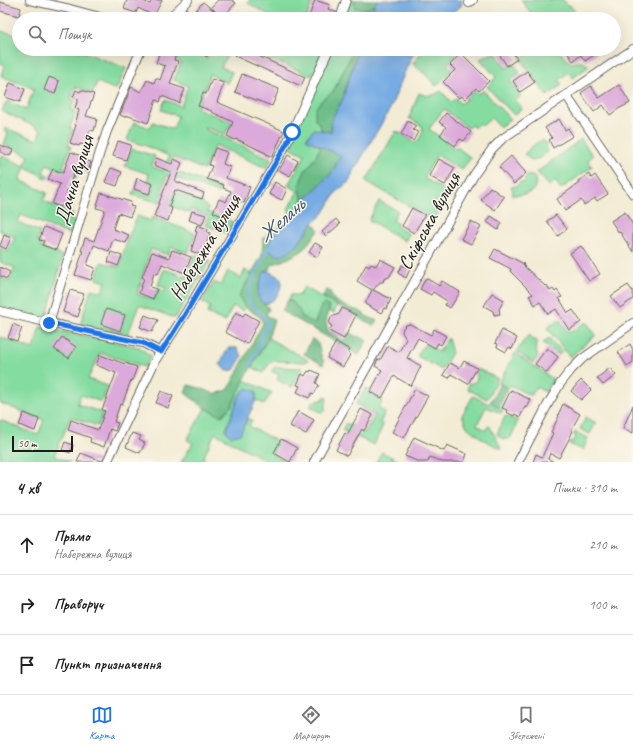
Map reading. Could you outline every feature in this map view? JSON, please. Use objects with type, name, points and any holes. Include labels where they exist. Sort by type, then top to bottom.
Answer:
[{"type":"street","points":[[30,0],[81,12]]},
{"type":"street","points":[[175,12],[188,0]]},
{"type":"street","points":[[342,12],[346,0]]},
{"type":"street","name":"Скіфська вулиця","points":[[314,462],[474,175],[492,149],[502,139],[633,49]]},
{"type":"street","name":"Дачна вулиця","points":[[49,323],[107,131],[138,56]]},
{"type":"street","name":"Набережна вулиця","points":[[107,462],[156,359],[185,314],[286,145],[326,56]]},
{"type":"street","points":[[566,95],[633,194]]},
{"type":"street","points":[[0,311],[143,343],[161,352]]},
{"type":"street","points":[[518,462],[548,404],[560,384],[571,370],[582,359],[633,323]]},
{"type":"green space","points":[[249,0],[313,0],[309,12],[263,12],[248,3]]},
{"type":"green space","points":[[349,0],[354,0],[356,8],[369,9],[375,4],[371,12],[345,12]]},
{"type":"green space","points":[[354,0],[377,0],[369,9],[355,8]]},
{"type":"green space","points":[[521,0],[563,0],[568,6],[570,5],[575,12],[530,12]]},
{"type":"green space","points":[[0,31],[12,34],[12,56],[94,56],[126,68],[117,88],[114,89],[97,82],[93,93],[75,87],[71,99],[75,100],[71,110],[76,112],[70,128],[73,129],[68,145],[71,146],[63,167],[77,173],[76,178],[47,164],[43,172],[48,175],[46,179],[25,167],[20,180],[47,193],[43,201],[73,214],[70,220],[75,222],[71,235],[21,215],[18,222],[40,232],[37,241],[41,243],[40,247],[63,256],[46,319],[0,307],[0,277],[9,281],[15,268],[0,262],[0,248],[8,252],[15,237],[0,231],[0,155],[24,166],[29,156],[4,144],[8,133],[4,131],[5,128],[37,140],[41,130],[2,111],[7,101],[26,110],[34,89],[1,76],[4,65],[0,63]]},
{"type":"green space","points":[[176,56],[203,56],[207,59],[209,56],[227,56],[221,67],[232,72],[227,83],[210,74],[197,108],[250,130],[244,143],[237,140],[240,134],[228,128],[225,135],[206,127],[205,129],[272,159],[266,168],[215,145],[204,170],[173,157],[169,169],[220,188],[218,193],[167,175],[161,195],[173,199],[175,192],[202,202],[208,208],[207,212],[233,222],[227,233],[205,225],[208,216],[191,209],[189,213],[158,201],[132,195],[134,190],[150,195],[153,183],[147,181],[149,174],[125,166],[132,149],[155,156],[151,166],[163,171],[169,156],[144,145],[127,140],[134,122],[150,128],[153,122],[173,129],[178,116],[161,110],[165,100],[181,106],[188,86],[174,80],[181,62],[175,59]]},
{"type":"green space","points":[[263,56],[321,56],[312,76]]},
{"type":"green space","points":[[329,56],[350,56],[333,92],[321,101],[319,124],[322,130],[314,129],[306,139],[321,146],[315,158],[305,171],[299,185],[302,202],[287,221],[273,235],[270,231],[278,228],[290,213],[288,209],[298,191],[288,185],[305,155],[288,146]]},
{"type":"green space","points":[[350,56],[356,56],[343,99],[332,118],[331,132],[322,130],[315,120],[315,109],[321,101],[333,92]]},
{"type":"green space","points":[[419,56],[456,56],[447,65],[452,70],[436,86],[413,64]]},
{"type":"green space","points":[[486,56],[498,56],[506,68],[514,64],[520,73],[510,80],[521,96],[516,100],[522,108],[514,115],[487,87],[496,77],[480,59]]},
{"type":"green space","points":[[523,56],[563,56],[572,63],[581,62],[589,66],[573,78],[569,72],[559,80],[562,85],[547,96],[520,58]]},
{"type":"green space","points":[[475,90],[479,94],[483,90],[510,119],[500,127],[491,118],[482,126],[479,123],[474,128],[472,125],[468,128],[444,109],[429,129],[471,158],[461,170],[437,155],[424,178],[446,191],[455,174],[458,176],[434,221],[366,181],[396,131],[416,143],[420,137],[422,133],[422,126],[409,118],[419,93],[430,95],[441,91],[451,102],[456,98],[461,104]]},
{"type":"green space","points":[[581,139],[593,156],[588,160],[592,167],[561,189],[555,181],[549,186],[537,172]]},
{"type":"green space","points":[[543,140],[546,144],[547,151],[543,156],[531,160],[524,154],[535,144]]},
{"type":"green space","points":[[321,146],[341,156],[331,174],[302,202],[299,185],[305,171],[315,158]]},
{"type":"green space","points":[[528,175],[535,177],[536,183],[533,190],[522,195],[512,195],[513,191],[511,187],[517,186],[520,182],[523,183]]},
{"type":"green space","points":[[379,201],[398,211],[393,220],[398,224],[396,226],[409,234],[405,241],[369,220]]},
{"type":"green space","points":[[137,216],[151,221],[152,217],[195,233],[188,253],[171,247],[168,255],[151,249],[137,294],[154,300],[158,289],[165,292],[166,288],[158,285],[164,269],[186,277],[194,255],[210,261],[175,318],[139,305],[128,334],[80,325],[91,289],[102,292],[106,282],[96,279],[101,262],[119,267]]},
{"type":"green space","points":[[313,223],[319,230],[302,251],[271,265],[269,270],[264,272],[261,302],[269,309],[266,315],[274,320],[268,338],[244,380],[231,407],[221,416],[205,408],[185,393],[188,385],[215,394],[228,390],[263,323],[260,317],[245,307],[239,296],[262,255],[263,239],[270,231],[273,235],[269,243],[296,247]]},
{"type":"green space","points":[[245,270],[252,274],[239,296],[245,307],[243,311],[233,306],[225,322],[207,313],[210,307],[202,302],[214,282],[221,285],[228,271],[241,278]]},
{"type":"green space","points":[[304,287],[337,306],[334,313],[329,311],[329,307],[317,317],[315,323],[302,317],[293,302],[288,300],[291,295],[299,296]]},
{"type":"green space","points":[[326,290],[330,291],[333,298],[341,304],[360,311],[366,316],[377,321],[374,326],[323,297]]},
{"type":"green space","points":[[288,300],[293,302],[302,317],[315,323],[321,306],[325,304],[330,307],[327,316],[328,331],[344,341],[349,333],[353,334],[355,337],[358,336],[367,340],[359,355],[282,311]]},
{"type":"green space","points":[[559,319],[569,333],[586,322],[596,335],[570,357],[547,328]]},
{"type":"green space","points":[[40,327],[139,347],[151,356],[145,367],[100,353],[88,379],[108,386],[102,402],[81,395],[77,404],[103,413],[98,426],[71,417],[54,456],[71,462],[20,462],[9,457],[7,462],[0,462],[0,420],[38,435],[44,420],[0,403],[0,337],[33,349]]},
{"type":"green space","points":[[530,335],[533,340],[538,342],[536,345],[536,352],[538,356],[533,363],[517,352],[524,340]]},
{"type":"green space","points":[[268,338],[308,360],[306,362],[274,361],[268,365],[263,373],[252,367]]},
{"type":"green space","points":[[448,338],[452,353],[442,370],[417,356],[425,344],[439,352]]},
{"type":"green space","points":[[549,338],[562,352],[559,355],[543,343]]},
{"type":"green space","points":[[312,339],[317,342],[319,346],[321,356],[324,361],[323,365],[304,354]]},
{"type":"green space","points":[[515,353],[553,379],[546,392],[536,387],[531,396],[510,385],[508,388],[499,383]]},
{"type":"green space","points":[[275,367],[303,368],[292,387],[277,380],[279,375],[271,371]]},
{"type":"green space","points":[[478,369],[498,379],[487,399],[467,389],[469,384],[476,381]]},
{"type":"green space","points":[[244,380],[272,393],[264,404],[256,400],[256,391],[240,394],[226,430],[240,434],[248,418],[252,420],[249,426],[278,442],[272,454],[287,462],[269,462],[215,433],[203,458],[208,462],[181,462],[193,443],[187,440],[205,408],[222,416],[231,407]]},
{"type":"green space","points":[[500,384],[508,388],[499,407],[495,406],[491,401]]},
{"type":"green space","points":[[366,388],[371,391],[370,393],[383,400],[379,409],[385,412],[380,423],[383,425],[374,445],[342,430],[346,423],[365,433],[375,415],[356,404]]},
{"type":"green space","points":[[325,396],[327,397],[325,410],[323,413],[310,406],[312,402],[322,400]]},
{"type":"green space","points":[[473,396],[489,404],[491,401],[495,406],[503,410],[501,413],[486,407],[477,425],[486,430],[489,425],[501,449],[484,440],[467,427],[462,415]]},
{"type":"green space","points":[[505,416],[518,421],[511,437],[508,439],[502,438],[497,434]]},
{"type":"green space","points":[[586,417],[596,423],[590,434],[580,429]]},
{"type":"green space","points":[[575,432],[588,438],[583,450],[569,444],[571,441],[573,442],[576,436],[574,435]]},
{"type":"green space","points":[[382,452],[399,461],[401,462],[376,462]]},
{"type":"water","points":[[377,0],[462,0],[461,6],[452,12],[371,12]]},
{"type":"water","points":[[356,56],[412,56],[390,109],[355,168],[349,182],[337,191],[323,214],[313,223],[296,247],[284,255],[279,256],[270,252],[268,247],[273,235],[287,221],[302,202],[331,174],[341,156],[306,139],[314,129],[331,132],[332,118],[343,99]]},
{"type":"water","points":[[268,271],[281,278],[281,284],[276,297],[265,304],[261,302],[259,298],[258,290],[264,272]]},
{"type":"water","points":[[228,348],[237,348],[242,356],[234,370],[226,371],[220,364]]},
{"type":"water","points":[[247,388],[256,391],[256,400],[240,434],[231,437],[226,430],[240,394]]},
{"type":"building","points":[[127,0],[140,0],[150,4],[152,0],[162,0],[156,12],[146,12],[138,8],[136,12],[124,9]]},
{"type":"building","points":[[218,0],[232,0],[236,3],[228,12],[216,12],[211,7]]},
{"type":"building","points":[[315,0],[330,5],[328,9],[336,12],[311,12]]},
{"type":"building","points":[[0,2],[21,8],[20,12],[12,12],[12,14],[0,11]]},
{"type":"building","points":[[203,2],[214,11],[213,12],[195,12]]},
{"type":"building","points":[[187,9],[190,12],[183,12]]},
{"type":"building","points":[[158,56],[175,56],[174,60],[178,61],[170,84],[185,89],[179,103],[162,96],[160,102],[156,100],[148,123],[126,115],[125,117],[120,115],[131,87],[141,92],[147,80],[154,83],[156,78],[160,80],[165,66],[156,63]]},
{"type":"building","points":[[235,56],[258,56],[305,77],[301,86]]},
{"type":"building","points":[[458,56],[464,56],[489,81],[479,91],[476,88],[465,99],[461,96],[459,98],[443,82],[455,70],[450,65]]},
{"type":"building","points":[[500,56],[515,56],[517,59],[507,66]]},
{"type":"building","points":[[570,56],[580,56],[573,61]]},
{"type":"building","points":[[582,56],[592,56],[585,61]]},
{"type":"building","points":[[527,71],[535,82],[520,92],[513,81]]},
{"type":"building","points":[[242,74],[279,89],[272,106],[235,92]]},
{"type":"building","points":[[49,77],[59,81],[55,94],[44,90]]},
{"type":"building","points":[[212,79],[224,83],[217,102],[284,131],[272,157],[227,136],[233,122],[212,111],[198,106],[203,93],[206,94]]},
{"type":"building","points":[[10,83],[25,89],[20,102],[5,97]]},
{"type":"building","points":[[619,85],[630,103],[610,115],[603,105],[594,112],[581,93],[591,86],[599,98]]},
{"type":"building","points":[[76,90],[94,94],[86,116],[97,119],[94,131],[90,130],[84,145],[80,144],[79,146],[70,143],[79,110],[75,108],[78,99],[73,97]]},
{"type":"building","points":[[446,113],[471,132],[464,141],[460,139],[455,146],[440,135],[446,127],[439,122]]},
{"type":"building","points":[[559,119],[565,130],[568,128],[573,136],[553,148],[549,140],[552,138],[545,128]]},
{"type":"building","points":[[408,121],[416,126],[413,130],[418,132],[413,141],[401,134]]},
{"type":"building","points":[[118,141],[131,145],[126,160],[113,156]]},
{"type":"building","points":[[0,145],[13,150],[10,156],[0,152]]},
{"type":"building","points":[[215,148],[227,152],[223,164],[230,167],[226,178],[250,187],[244,203],[237,200],[228,219],[213,212],[219,199],[226,202],[231,191],[223,188],[224,185],[207,179],[212,166],[209,165]]},
{"type":"building","points":[[71,152],[81,156],[80,157],[82,159],[91,162],[88,172],[79,169],[78,171],[76,170],[66,192],[70,194],[65,208],[52,204],[60,184],[48,179],[53,169],[63,173]]},
{"type":"building","points":[[288,155],[298,161],[290,176],[279,170]]},
{"type":"building","points":[[511,156],[526,173],[514,184],[499,167]]},
{"type":"building","points":[[156,158],[172,164],[174,159],[182,163],[175,181],[204,193],[202,199],[175,190],[169,206],[172,208],[168,221],[154,216],[171,172],[154,165]]},
{"type":"building","points":[[439,159],[455,168],[445,185],[429,176]]},
{"type":"building","points":[[111,168],[122,172],[117,186],[105,182]]},
{"type":"building","points":[[589,174],[591,178],[595,175],[608,194],[597,201],[595,198],[584,205],[581,200],[565,211],[557,199],[579,183],[578,181]]},
{"type":"building","points":[[137,178],[153,184],[149,194],[134,189]]},
{"type":"building","points":[[275,182],[287,189],[282,200],[269,194]]},
{"type":"building","points":[[490,187],[504,197],[495,210],[481,200]]},
{"type":"building","points":[[101,193],[131,202],[130,206],[134,207],[130,217],[118,213],[113,229],[129,235],[126,243],[113,239],[109,251],[94,245],[87,265],[95,268],[91,280],[75,275],[83,251],[81,251],[85,238],[94,241],[105,210],[96,208]]},
{"type":"building","points":[[412,208],[425,215],[414,233],[402,226]]},
{"type":"building","points":[[192,211],[206,215],[202,225],[189,220]]},
{"type":"building","points":[[625,212],[633,225],[633,252],[611,221]]},
{"type":"building","points":[[556,215],[567,229],[558,236],[547,221]]},
{"type":"building","points":[[491,216],[502,223],[498,230],[487,222]]},
{"type":"building","points":[[336,219],[340,224],[326,236],[322,232]]},
{"type":"building","points":[[471,221],[481,227],[471,244],[461,239]]},
{"type":"building","points":[[197,225],[208,229],[207,232],[210,233],[202,255],[191,251],[197,232],[195,231]]},
{"type":"building","points":[[44,227],[62,234],[56,250],[42,245],[44,241],[39,240]]},
{"type":"building","points":[[4,235],[11,238],[6,249],[0,246]]},
{"type":"building","points":[[315,243],[323,247],[317,257],[309,252]]},
{"type":"building","points":[[581,246],[600,274],[589,281],[570,253]]},
{"type":"building","points":[[495,249],[524,264],[523,265],[545,286],[547,285],[550,291],[553,289],[555,292],[557,290],[562,297],[559,298],[568,313],[573,310],[581,322],[569,330],[556,309],[548,314],[540,302],[535,305],[529,296],[533,294],[510,271],[511,269],[490,258]]},
{"type":"building","points":[[172,250],[191,257],[185,273],[162,264],[158,274],[154,273],[150,287],[157,289],[153,299],[139,293],[144,278],[142,277],[152,252],[169,258]]},
{"type":"building","points":[[111,252],[122,256],[118,266],[108,262]]},
{"type":"building","points":[[380,259],[395,267],[389,277],[384,279],[383,282],[380,282],[373,290],[391,299],[386,309],[384,308],[381,313],[365,304],[372,290],[357,281],[366,265],[369,267],[371,264],[376,266]]},
{"type":"building","points":[[402,265],[410,269],[406,278],[398,273]]},
{"type":"building","points":[[0,267],[10,272],[7,279],[0,276]]},
{"type":"building","points":[[426,278],[439,286],[442,281],[460,292],[450,308],[445,305],[447,301],[433,292],[431,295],[420,289]]},
{"type":"building","points":[[628,285],[633,292],[633,299],[620,308],[611,296]]},
{"type":"building","points":[[70,290],[84,294],[78,309],[80,310],[78,317],[63,312]]},
{"type":"building","points":[[492,293],[504,300],[499,309],[500,314],[494,315],[493,311],[484,306]]},
{"type":"building","points":[[342,308],[356,315],[344,339],[329,331],[332,326],[329,324],[331,317],[339,314]]},
{"type":"building","points":[[106,309],[125,315],[120,331],[101,324]]},
{"type":"building","points":[[236,312],[243,316],[245,313],[259,321],[247,344],[225,332]]},
{"type":"building","points":[[145,315],[158,320],[152,332],[140,327]]},
{"type":"building","points":[[13,324],[22,328],[17,341],[8,338]]},
{"type":"building","points":[[410,324],[431,335],[434,329],[446,336],[441,345],[438,343],[435,348],[418,338],[407,358],[421,366],[411,386],[394,376],[382,398],[370,392],[382,370],[375,366],[378,359],[380,360],[388,346],[399,352],[406,339],[402,332],[403,328]]},
{"type":"building","points":[[502,330],[517,338],[512,349],[509,347],[506,352],[497,347],[498,344],[495,343]]},
{"type":"building","points":[[62,337],[76,347],[69,358],[54,349]]},
{"type":"building","points":[[336,342],[350,350],[348,353],[350,355],[343,367],[327,358]]},
{"type":"building","points":[[630,344],[633,350],[633,362],[627,366],[618,352]]},
{"type":"building","points":[[547,348],[558,357],[547,373],[535,364]]},
{"type":"building","points":[[100,355],[137,367],[122,405],[120,404],[114,422],[118,423],[115,431],[110,429],[104,447],[90,442],[91,438],[68,430],[71,420],[98,430],[105,411],[102,410],[116,373],[96,365]]},
{"type":"building","points":[[464,361],[477,368],[468,384],[451,374],[449,378],[443,375],[450,363],[459,368]]},
{"type":"building","points":[[610,368],[616,375],[603,385],[597,378]]},
{"type":"building","points":[[311,370],[320,374],[316,383],[319,385],[314,394],[312,393],[309,398],[297,392],[300,386],[297,385],[302,374],[305,376],[308,371],[310,372]]},
{"type":"building","points":[[581,380],[591,390],[581,400],[571,391]]},
{"type":"building","points":[[415,389],[428,396],[404,438],[392,432]]},
{"type":"building","points":[[511,390],[531,400],[527,408],[525,407],[520,417],[506,412],[507,410],[502,408]]},
{"type":"building","points":[[161,391],[173,396],[168,408],[156,403]]},
{"type":"building","points":[[563,404],[580,414],[571,430],[573,431],[568,441],[559,458],[550,453],[548,459],[554,462],[533,462],[536,454],[542,457],[553,433],[551,432]]},
{"type":"building","points":[[633,405],[633,433],[623,428]]},
{"type":"building","points":[[361,409],[373,415],[364,431],[362,429],[347,456],[336,450],[345,433],[347,435]]},
{"type":"building","points":[[298,411],[314,420],[306,434],[290,426]]},
{"type":"building","points":[[24,413],[39,419],[35,431],[19,425]]},
{"type":"building","points":[[132,433],[141,436],[139,440],[145,443],[140,453],[126,447]]},
{"type":"building","points":[[414,437],[444,451],[447,445],[467,454],[464,462],[442,462],[430,457],[428,462],[419,462],[405,456]]},
{"type":"building","points":[[281,439],[297,448],[290,462],[274,453]]},
{"type":"building","points":[[65,442],[73,445],[70,453],[62,450]]},
{"type":"building","points":[[81,453],[102,461],[102,462],[77,462]]},
{"type":"waterway","name":"Желань","points":[[250,366],[268,324],[265,318],[250,303],[249,291],[255,274],[270,245]]},
{"type":"route","points":[[49,323],[143,343],[161,352],[286,145],[292,132]]}]
